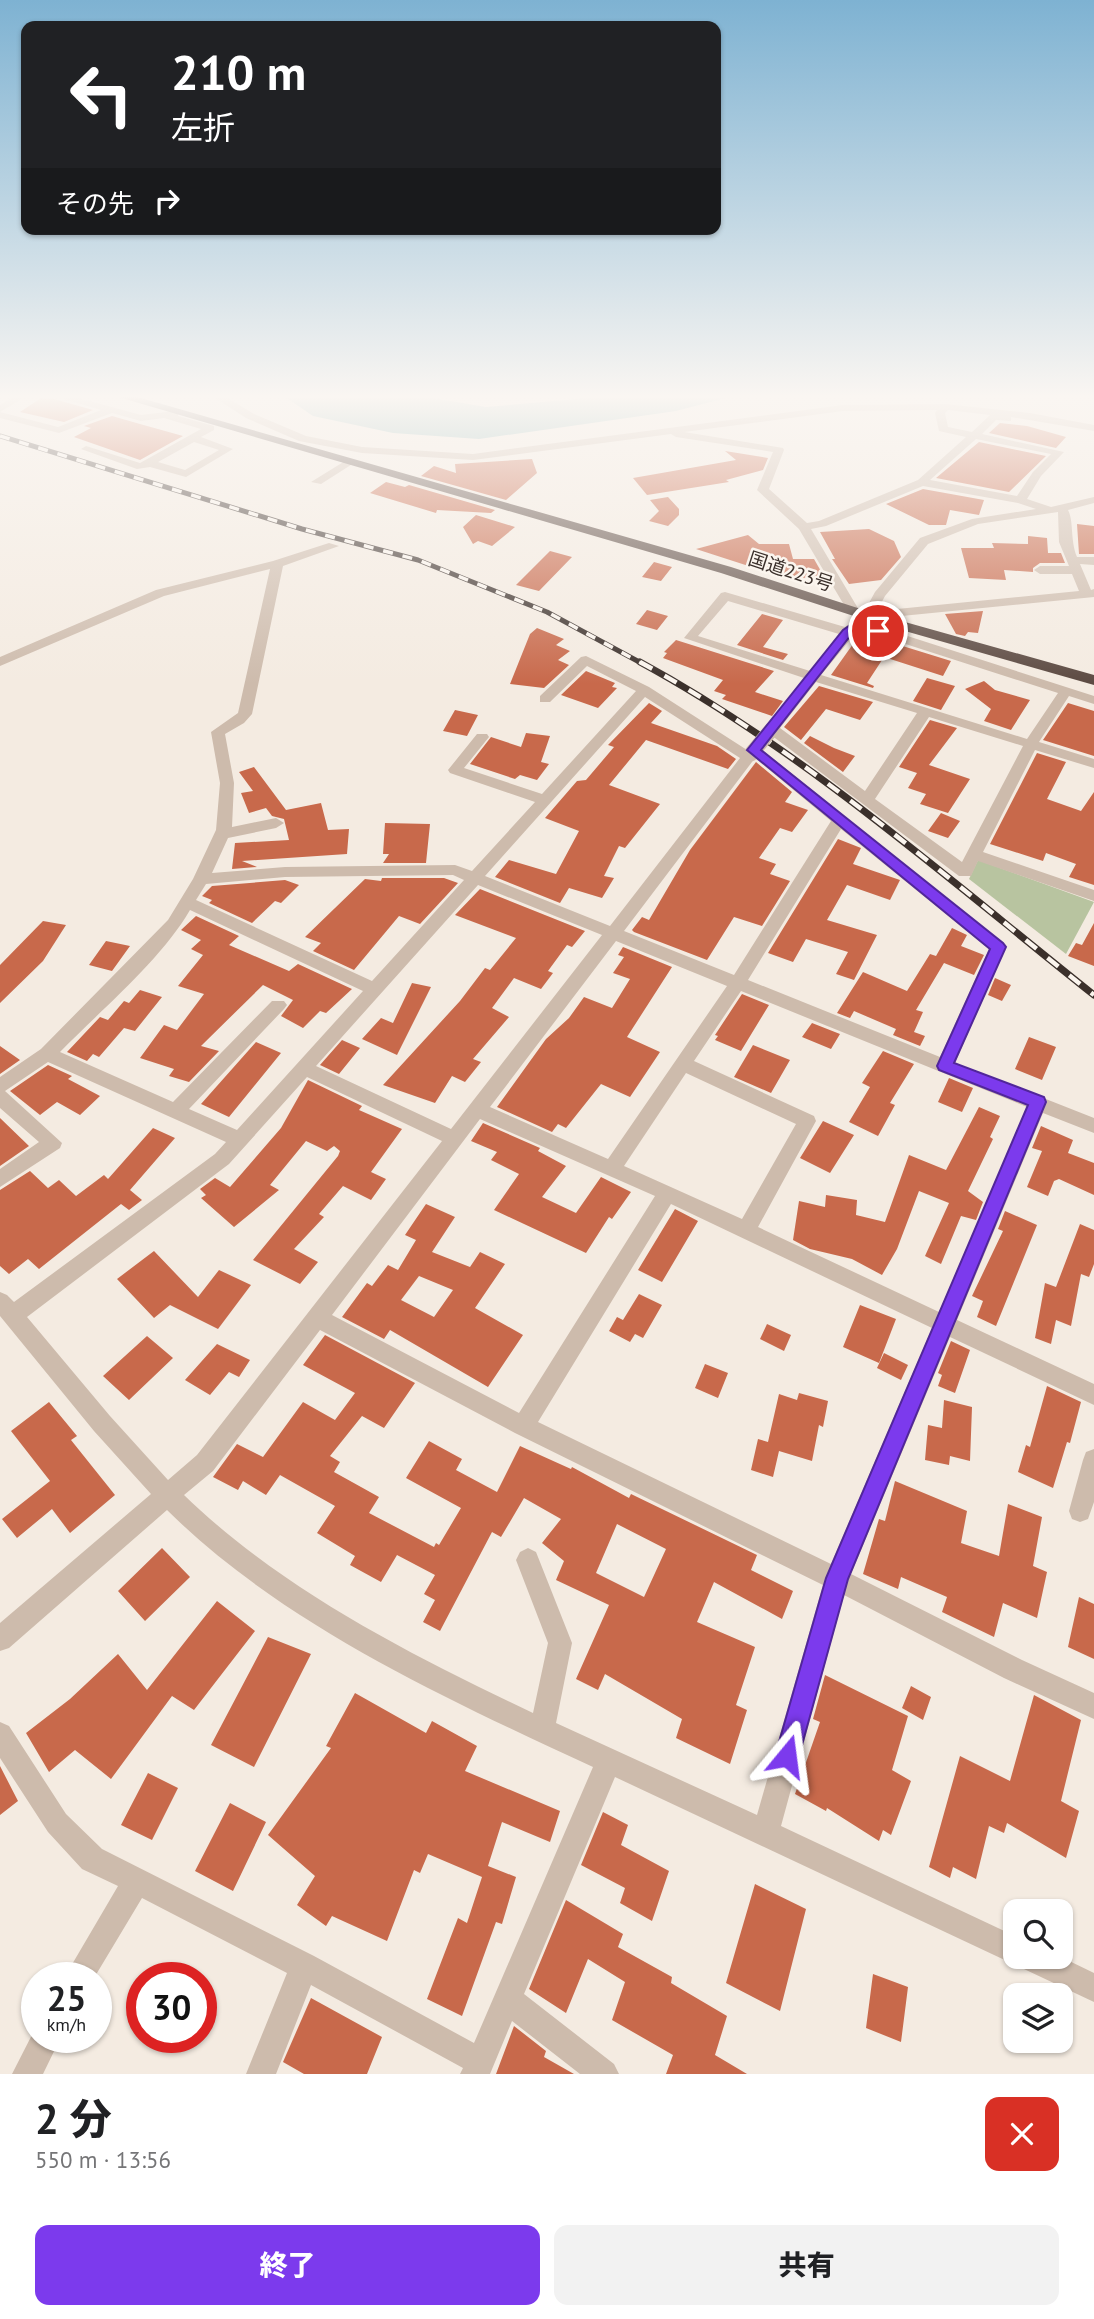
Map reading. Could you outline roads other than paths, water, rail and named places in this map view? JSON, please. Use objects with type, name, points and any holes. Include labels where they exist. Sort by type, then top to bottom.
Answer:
[{"type":"highway","name":"国道223号","points":[[448,491],[726,570],[856,621],[1094,680]]},
{"type":"street","points":[[763,491],[804,527],[856,621]]},
{"type":"street","points":[[804,527],[821,524],[899,491]]},
{"type":"street","points":[[856,621],[1091,593],[1074,565],[1065,542],[1065,514],[1020,500],[972,491]]},
{"type":"street","points":[[1020,500],[1026,491]]},
{"type":"street","points":[[0,1639],[169,1497],[205,1463],[751,754],[856,621],[924,541],[976,521],[1056,510],[1094,500]]},
{"type":"street","points":[[0,662],[154,595],[277,564],[333,546]]},
{"type":"street","points":[[1040,570],[1094,561]]},
{"type":"street","points":[[0,1086],[47,1054],[151,949],[189,903],[223,834],[227,783],[218,732],[244,714],[277,564]]},
{"type":"street","points":[[1094,700],[856,621],[726,596],[690,638],[1094,764]]},
{"type":"street","points":[[545,699],[586,660],[644,690],[751,754],[839,820],[998,947],[945,1066]]},
{"type":"street","points":[[644,690],[222,1158],[6,1308],[58,1374],[169,1497],[260,1572],[383,1652],[608,1761],[766,1832],[1003,1945]]},
{"type":"street","points":[[772,729],[965,872],[1032,743],[1066,691]]},
{"type":"street","points":[[867,800],[925,712]]},
{"type":"street","points":[[482,737],[455,770],[545,800]]},
{"type":"street","points":[[612,1169],[738,982],[839,820]]},
{"type":"street","points":[[223,834],[276,823]]},
{"type":"street","points":[[974,854],[1094,896]]},
{"type":"street","points":[[201,879],[285,872],[455,870],[1094,1126]]},
{"type":"street","points":[[189,903],[375,989]]},
{"type":"street","points":[[176,1111],[278,1005]]},
{"type":"street","points":[[47,1054],[238,1139]]},
{"type":"street","points":[[682,1064],[807,1121],[746,1230]]},
{"type":"street","points":[[304,1068],[455,1139]]},
{"type":"street","points":[[0,1097],[53,1143],[0,1180]]},
{"type":"street","points":[[766,1832],[837,1578],[1038,1102]]},
{"type":"street","points":[[478,1110],[667,1193],[945,1322],[1094,1395]]},
{"type":"street","points":[[523,1426],[667,1193]]},
{"type":"street","points":[[318,1318],[523,1426],[837,1578],[1013,1670],[1094,1706]]},
{"type":"street","points":[[1080,1511],[1094,1460]]},
{"type":"street","points":[[528,1560],[560,1643],[542,1729]]},
{"type":"street","points":[[0,1735],[57,1823],[92,1860],[304,1966],[477,2068],[608,1761]]},
{"type":"street","points":[[88,1962],[137,1881]]},
{"type":"street","points":[[261,2074],[304,1966]]},
{"type":"street","points":[[1054,1969],[1094,1988]]},
{"type":"street","points":[[507,1999],[604,2074]]},
{"type":"street","points":[[27,2074],[38,2053]]},
{"type":"railway","points":[[178,491],[302,529],[418,560],[547,612],[643,664]]},
{"type":"railway","points":[[640,662],[701,697],[817,776],[874,818],[1094,995]]}]
